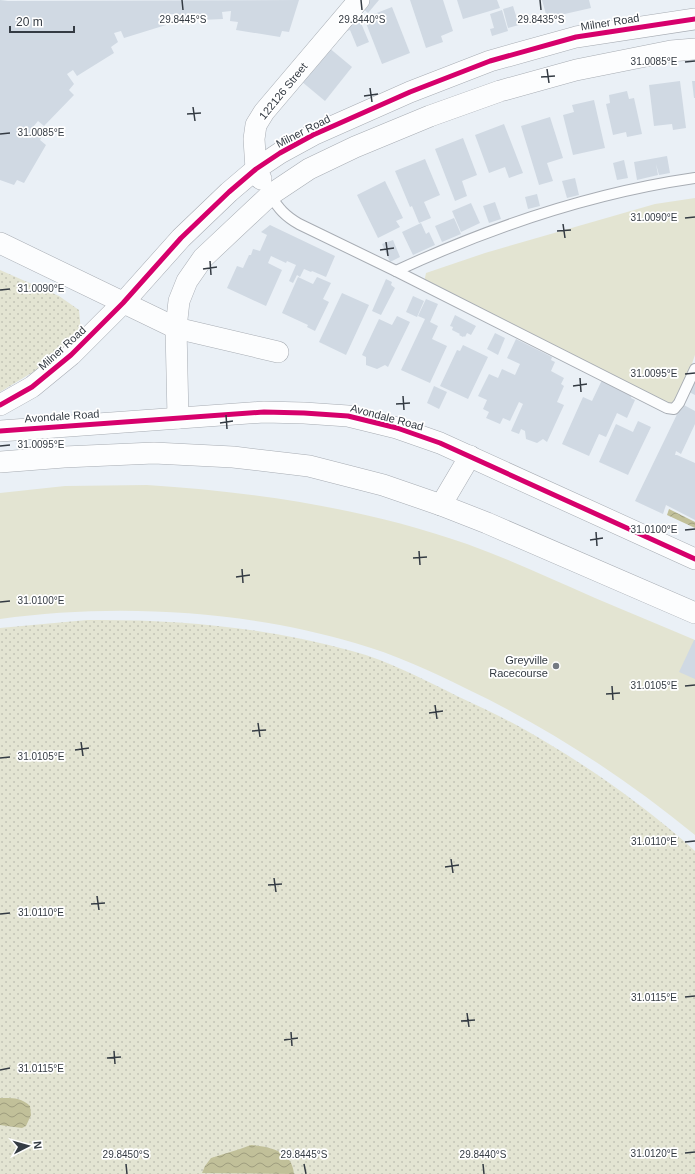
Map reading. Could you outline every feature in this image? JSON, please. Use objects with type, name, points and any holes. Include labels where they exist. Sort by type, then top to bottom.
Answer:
[{"type":"street","name":"122126 Street","points":[[270,195],[256,169],[254,139],[256,125],[264,112],[359,0]]},
{"type":"street","name":"Milner Road","points":[[0,405],[32,387],[71,355],[124,303],[181,238],[229,192],[256,169],[280,153],[313,135],[410,92],[490,61],[578,37],[695,19]]},
{"type":"street","points":[[578,37],[585,69]]},
{"type":"street","points":[[178,418],[176,328],[179,301],[184,288],[203,258],[270,195],[309,169],[355,146],[430,116],[500,91],[585,69],[672,51],[695,48]]},
{"type":"street","points":[[490,61],[500,91]]},
{"type":"street","points":[[0,243],[176,328],[278,352]]},
{"type":"street","name":"Avondale Road","points":[[0,431],[264,412],[348,416],[411,433],[440,443],[695,559]]},
{"type":"street","points":[[0,462],[64,457],[154,453],[233,457],[309,466],[383,485],[441,505],[487,523],[695,613]]},
{"type":"street","points":[[441,505],[470,456]]},
{"type":"lane","points":[[396,271],[494,230],[563,206],[626,191],[695,178]]},
{"type":"lane","points":[[270,195],[279,209],[287,217],[299,224],[396,271],[667,408],[674,409],[679,403],[695,368]]},
{"type":"shaded area","points":[[695,198],[695,355],[674,415],[423,287],[426,273],[485,253],[655,204]]},
{"type":"shaded area","points":[[0,270],[59,296],[79,310],[81,332],[53,360],[0,392]]},
{"type":"shaded area","name":"Greyville Racecourse","points":[[147,485],[269,497],[349,511],[428,531],[500,557],[695,640],[695,835],[641,793],[585,755],[527,720],[440,676],[412,663],[370,647],[313,632],[269,623],[179,613],[88,611],[0,619],[0,493],[65,486]]},
{"type":"shaded area","points":[[87,620],[154,621],[254,630],[352,651],[393,665],[497,715],[566,754],[633,800],[695,851],[695,1174],[0,1174],[0,628]]},
{"type":"water","points":[[669,509],[695,522],[695,528],[667,515]]},
{"type":"water","points":[[0,1098],[12,1098],[23,1101],[30,1106],[31,1115],[26,1126],[22,1128],[0,1125]]},
{"type":"water","points":[[251,1145],[272,1149],[285,1155],[292,1166],[294,1174],[202,1173],[211,1158]]},
{"type":"building","points":[[0,0],[299,0],[289,32],[282,31],[280,37],[236,30],[238,22],[230,21],[231,11],[222,12],[223,19],[179,21],[178,14],[171,14],[164,17],[166,25],[124,38],[121,31],[114,33],[118,42],[111,47],[114,53],[77,76],[73,70],[67,74],[74,84],[69,90],[74,95],[44,126],[38,121],[33,127],[43,134],[40,140],[46,145],[24,183],[17,180],[14,185],[0,180]]},
{"type":"building","points":[[363,0],[379,0],[368,13],[359,5]]},
{"type":"building","points":[[410,0],[443,0],[453,31],[441,36],[443,42],[426,48]]},
{"type":"building","points":[[457,0],[497,0],[500,8],[463,19]]},
{"type":"building","points":[[542,0],[589,0],[591,8],[547,18]]},
{"type":"building","points":[[513,6],[519,25],[508,28],[503,9]]},
{"type":"building","points":[[357,7],[361,23],[369,42],[357,47],[350,30],[347,31],[343,23]]},
{"type":"building","points":[[392,7],[410,53],[382,64],[364,18]]},
{"type":"building","points":[[502,10],[508,31],[492,36],[490,29],[494,28],[490,14]]},
{"type":"building","points":[[328,47],[352,67],[325,101],[301,81]]},
{"type":"building","points":[[680,81],[686,128],[673,130],[672,124],[654,126],[649,85]]},
{"type":"building","points":[[692,81],[695,81],[695,98],[694,98]]},
{"type":"building","points":[[627,91],[629,99],[634,98],[642,134],[627,137],[626,132],[613,135],[606,104],[610,103],[609,95]]},
{"type":"building","points":[[594,100],[605,148],[573,155],[563,115],[574,112],[572,105]]},
{"type":"building","points":[[550,117],[563,158],[547,163],[553,181],[539,185],[521,126]]},
{"type":"building","points":[[504,124],[523,173],[509,178],[505,167],[489,173],[475,135]]},
{"type":"building","points":[[463,138],[477,175],[462,181],[467,196],[455,201],[435,149]]},
{"type":"building","points":[[667,156],[670,173],[659,175],[656,164],[658,175],[637,180],[634,162]]},
{"type":"building","points":[[425,159],[440,195],[424,202],[431,218],[419,223],[412,206],[410,207],[395,171]]},
{"type":"building","points":[[624,160],[628,178],[617,180],[613,163]]},
{"type":"building","points":[[575,178],[579,195],[567,198],[562,181]]},
{"type":"building","points":[[385,181],[403,218],[396,221],[400,227],[378,238],[357,195]]},
{"type":"building","points":[[537,194],[540,206],[528,209],[525,197]]},
{"type":"building","points":[[495,202],[501,219],[489,223],[483,206]]},
{"type":"building","points":[[471,203],[480,223],[461,232],[452,211]]},
{"type":"building","points":[[454,218],[461,234],[442,242],[435,226]]},
{"type":"building","points":[[421,223],[426,234],[429,232],[435,245],[413,255],[402,232]]},
{"type":"building","points":[[270,225],[335,256],[326,277],[304,269],[300,277],[297,275],[293,283],[289,281],[296,265],[287,261],[286,263],[271,256],[268,263],[282,270],[266,306],[227,288],[237,266],[243,268],[253,249],[260,251],[267,235],[261,232]]},
{"type":"building","points":[[393,240],[400,257],[390,262],[382,244]]},
{"type":"building","points":[[298,277],[313,284],[317,277],[331,283],[323,299],[329,302],[315,331],[307,327],[308,325],[282,313]]},
{"type":"building","points":[[386,279],[392,282],[391,285],[395,288],[381,315],[372,311]]},
{"type":"building","points":[[342,293],[369,305],[346,355],[319,342]]},
{"type":"building","points":[[413,296],[424,301],[417,317],[406,312]]},
{"type":"building","points":[[426,299],[438,304],[430,322],[438,326],[432,339],[447,346],[430,383],[401,370],[425,319],[418,316]]},
{"type":"building","points":[[455,315],[476,326],[471,335],[467,333],[465,337],[463,337],[452,330],[453,327],[450,326]]},
{"type":"building","points":[[397,316],[410,322],[388,367],[385,365],[377,369],[366,365],[366,357],[362,355],[379,319],[392,325]]},
{"type":"building","points":[[495,333],[505,338],[498,355],[487,349]]},
{"type":"building","points":[[516,339],[552,357],[551,360],[555,362],[551,371],[564,378],[561,384],[564,386],[557,402],[564,405],[547,442],[543,439],[537,443],[526,439],[525,431],[521,429],[519,434],[511,431],[523,404],[519,402],[510,421],[503,418],[500,424],[486,418],[489,412],[483,409],[487,400],[478,396],[489,374],[498,378],[502,369],[515,375],[520,364],[507,358]]},
{"type":"building","points":[[463,345],[488,357],[468,399],[440,386],[457,350],[460,351]]},
{"type":"building","points":[[695,374],[695,395],[687,391]]},
{"type":"building","points":[[602,380],[632,394],[631,398],[635,400],[627,418],[617,413],[606,437],[599,434],[589,456],[562,444],[583,397],[592,401]]},
{"type":"building","points":[[434,386],[447,392],[439,409],[427,403]]},
{"type":"building","points":[[682,404],[695,411],[695,424],[681,454],[676,451],[675,455],[695,463],[695,520],[666,505],[663,514],[635,501]]},
{"type":"building","points":[[638,421],[651,427],[628,475],[599,462],[616,424],[633,432]]},
{"type":"building","points":[[695,640],[695,679],[679,672]]},
{"type":"cycle path","points":[[0,405],[32,387],[71,355],[123,303],[181,238],[229,192],[256,169],[280,153],[313,135],[410,92],[490,61],[576,37],[695,19]]},
{"type":"cycle path","points":[[0,431],[264,412],[348,416],[397,428],[440,443],[695,559]]},
{"type":"place","name":"Greyville Racecourse","points":[[556,666]]}]
